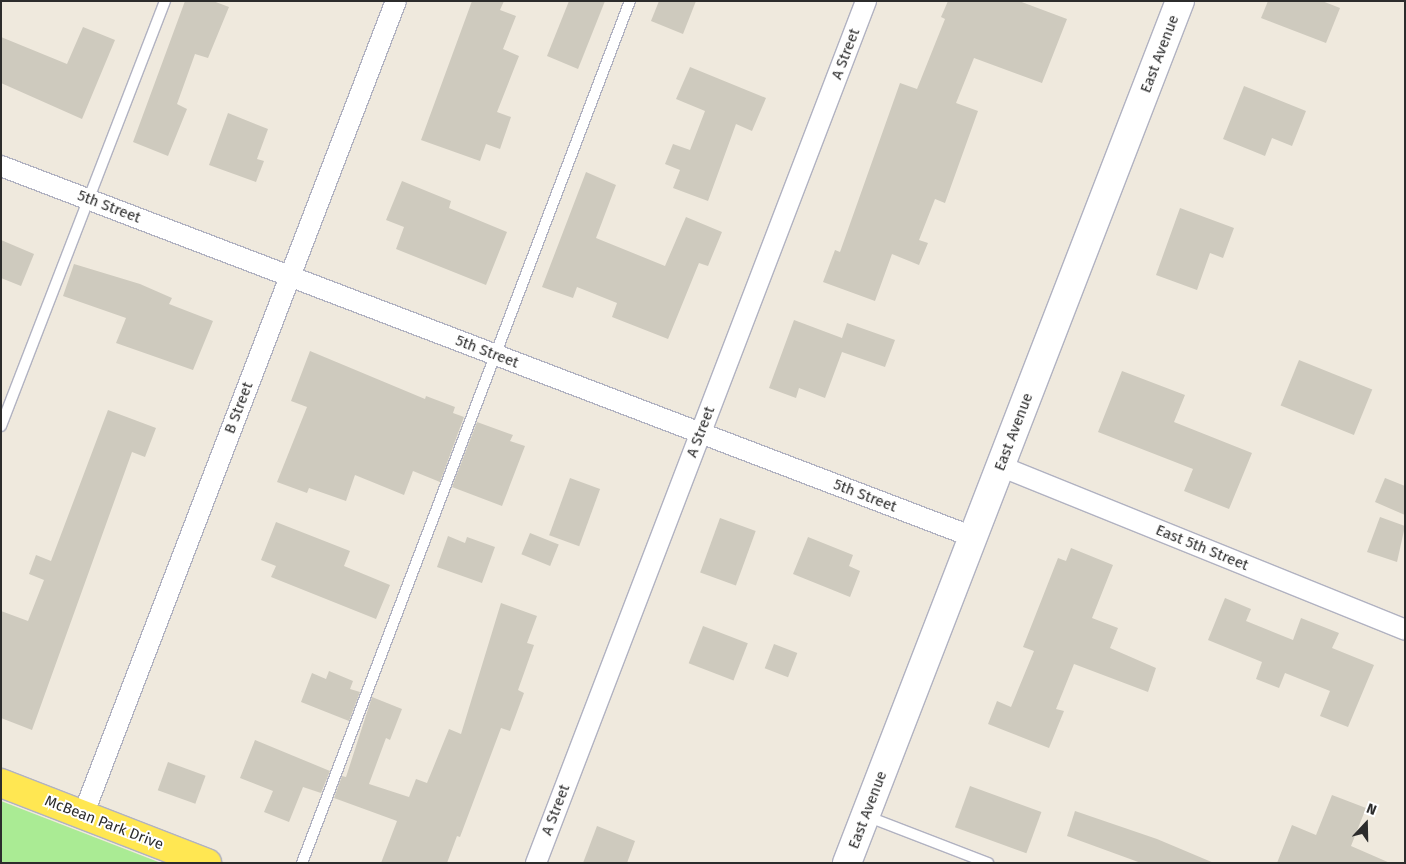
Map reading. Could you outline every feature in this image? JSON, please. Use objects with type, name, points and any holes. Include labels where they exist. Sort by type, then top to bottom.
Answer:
[{"type":"main road","name":"McBean Park Drive","points":[[1,783],[207,863]]},
{"type":"street","name":"B Street","points":[[83,815],[396,1]]},
{"type":"street","name":"A Street","points":[[536,863],[866,1]]},
{"type":"street","name":"East Avenue","points":[[847,863],[1180,1]]},
{"type":"street","name":"5th Street","points":[[1,166],[973,537]]},
{"type":"street","name":"East 5th Street","points":[[1000,466],[1405,630]]},
{"type":"lane","points":[[1,426],[165,1]]},
{"type":"lane","points":[[302,863],[630,1]]},
{"type":"lane","points":[[866,815],[988,863]]},
{"type":"green space","points":[[1,801],[161,863],[1,863]]},
{"type":"building","points":[[185,1],[213,1],[229,7],[208,58],[195,54],[177,104],[187,109],[168,156],[133,142]]},
{"type":"building","points":[[472,1],[504,1],[500,10],[516,16],[503,49],[519,56],[497,112],[511,117],[500,149],[486,144],[480,161],[421,140]]},
{"type":"building","points":[[569,1],[605,1],[578,69],[547,56]]},
{"type":"building","points":[[659,1],[696,1],[683,34],[651,21]]},
{"type":"building","points":[[948,1],[1019,1],[1067,19],[1042,83],[974,58],[956,103],[978,111],[945,203],[935,199],[919,240],[928,243],[919,265],[892,254],[875,301],[823,282],[835,250],[840,252],[900,83],[917,89],[945,19],[941,17]]},
{"type":"building","points":[[1268,1],[1322,1],[1340,8],[1326,43],[1261,18]]},
{"type":"building","points":[[83,27],[115,40],[82,119],[1,83],[1,37],[67,64]]},
{"type":"building","points":[[690,67],[766,98],[752,131],[736,124],[708,201],[673,188],[680,170],[665,164],[673,144],[690,150],[705,111],[676,99]]},
{"type":"building","points":[[1244,86],[1306,111],[1292,146],[1272,138],[1265,156],[1223,139]]},
{"type":"building","points":[[228,113],[268,129],[257,159],[264,161],[256,182],[209,165]]},
{"type":"building","points":[[586,172],[616,185],[596,238],[665,266],[686,217],[722,232],[708,266],[699,263],[668,339],[612,317],[617,303],[577,287],[573,298],[542,287]]},
{"type":"building","points":[[402,181],[451,201],[449,208],[507,232],[486,285],[396,249],[404,227],[386,220]]},
{"type":"building","points":[[1180,208],[1234,228],[1223,258],[1210,253],[1197,290],[1156,275]]},
{"type":"building","points":[[1,240],[34,254],[21,286],[1,278]]},
{"type":"building","points":[[74,264],[140,284],[172,298],[169,304],[213,321],[193,370],[116,343],[126,318],[63,296]]},
{"type":"building","points":[[794,320],[842,338],[847,323],[895,340],[885,367],[842,352],[825,398],[799,388],[796,398],[769,388]]},
{"type":"building","points":[[310,351],[425,399],[426,396],[455,407],[453,413],[464,417],[440,482],[413,471],[404,495],[355,475],[346,501],[309,488],[307,493],[277,482],[307,407],[291,401]]},
{"type":"building","points":[[1299,360],[1372,390],[1354,435],[1281,405]]},
{"type":"building","points":[[1122,371],[1185,395],[1174,422],[1252,453],[1229,509],[1184,491],[1193,469],[1098,432]]},
{"type":"building","points":[[108,410],[156,428],[145,457],[132,452],[32,730],[1,718],[1,611],[28,621],[44,580],[29,574],[36,555],[51,561]]},
{"type":"building","points":[[477,422],[513,435],[510,441],[525,446],[502,506],[452,487]]},
{"type":"building","points":[[570,478],[600,489],[579,546],[549,535]]},
{"type":"building","points":[[1385,478],[1405,486],[1405,515],[1375,502]]},
{"type":"building","points":[[1380,517],[1405,526],[1397,562],[1367,552]]},
{"type":"building","points":[[720,518],[756,531],[736,585],[700,573]]},
{"type":"building","points":[[276,522],[350,551],[344,566],[390,585],[376,619],[271,577],[276,566],[261,560]]},
{"type":"building","points":[[530,533],[559,545],[550,566],[521,554]]},
{"type":"building","points":[[448,536],[465,543],[467,537],[495,547],[482,583],[437,567]]},
{"type":"building","points":[[808,537],[853,555],[849,566],[860,571],[850,597],[793,574]]},
{"type":"building","points":[[1071,548],[1113,565],[1092,618],[1118,628],[1110,648],[1156,668],[1148,692],[1074,664],[1056,709],[1064,711],[1049,748],[988,724],[997,701],[1011,707],[1034,651],[1023,647],[1058,558],[1066,561]]},
{"type":"building","points":[[1225,598],[1251,609],[1246,621],[1293,640],[1301,618],[1339,633],[1332,648],[1374,665],[1348,727],[1320,716],[1330,691],[1285,673],[1279,688],[1256,679],[1262,662],[1208,640]]},
{"type":"building","points":[[501,603],[537,616],[527,643],[534,645],[518,690],[524,693],[510,731],[501,728],[460,837],[457,836],[447,863],[381,863],[397,821],[334,798],[342,776],[346,777],[372,697],[402,709],[390,740],[386,738],[369,784],[409,797],[416,779],[427,783],[449,729],[461,734]]},
{"type":"building","points":[[703,626],[748,643],[733,681],[689,663]]},
{"type":"building","points":[[774,644],[797,653],[788,677],[765,668]]},
{"type":"building","points":[[329,671],[353,681],[350,689],[360,692],[349,721],[301,702],[312,673],[326,679]]},
{"type":"building","points":[[255,740],[330,771],[321,793],[303,787],[289,822],[264,812],[273,791],[240,778]]},
{"type":"building","points":[[168,762],[206,776],[195,804],[158,790]]},
{"type":"building","points":[[970,786],[1041,812],[1026,853],[955,827]]},
{"type":"building","points":[[1332,795],[1366,808],[1351,846],[1390,863],[1277,863],[1292,825],[1316,835]]},
{"type":"building","points":[[1075,811],[1157,839],[1214,863],[1141,863],[1067,836]]},
{"type":"building","points":[[597,826],[635,841],[627,863],[583,863]]}]
